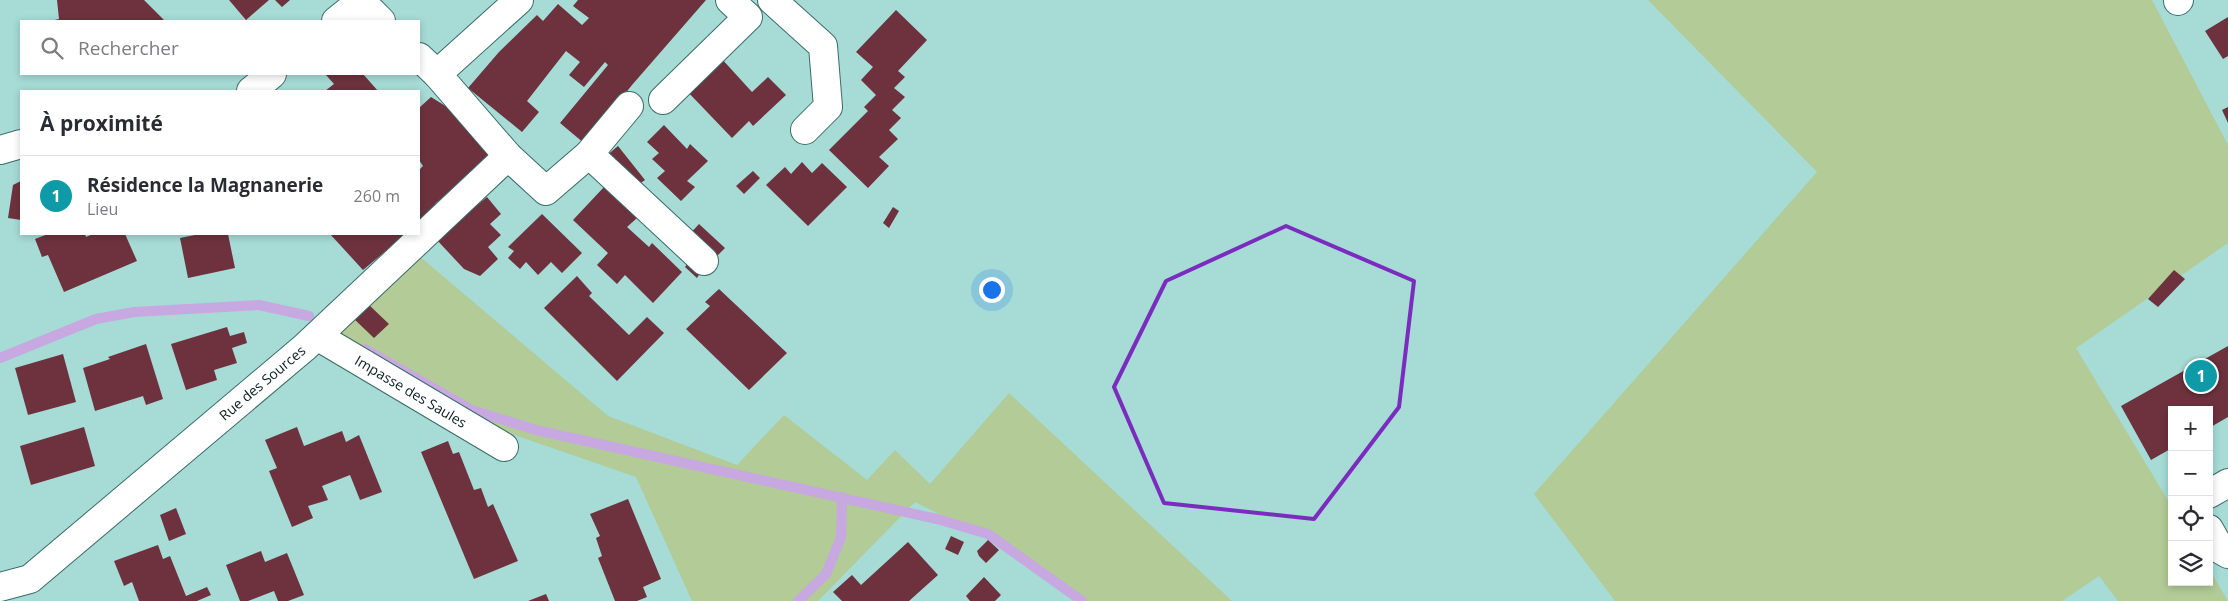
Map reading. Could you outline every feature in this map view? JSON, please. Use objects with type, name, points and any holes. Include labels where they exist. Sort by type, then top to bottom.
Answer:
[{"type":"street","points":[[519,0],[428,66],[508,156],[546,191],[589,154],[629,106]]},
{"type":"street","points":[[663,100],[748,17],[730,0]]},
{"type":"street","points":[[772,0],[823,46],[828,107],[805,130]]},
{"type":"street","points":[[337,20],[360,1],[380,20]]},
{"type":"street","points":[[252,90],[271,75]]},
{"type":"street","points":[[0,150],[20,144]]},
{"type":"street","points":[[589,154],[704,261]]},
{"type":"street","name":"Rue des Sources","points":[[0,588],[30,579],[317,336],[508,156]]},
{"type":"street","name":"Impasse des Saules","points":[[317,336],[504,447]]},
{"type":"street","points":[[2213,492],[2228,483]]},
{"type":"street","points":[[2213,536],[2221,550],[2228,554]]},
{"type":"street","points":[[0,588],[5,601]]},
{"type":"highlighted area","points":[[1286,226],[1414,281],[1399,407],[1314,519],[1164,503],[1114,387],[1166,281]]},
{"type":"green space","points":[[1648,0],[2152,0],[2228,145],[2228,243],[2076,348],[2168,500],[2168,586],[2213,586],[2213,576],[2228,601],[2118,601],[2099,576],[2062,601],[1615,601],[1534,494],[1817,172]]},
{"type":"green space","points":[[418,255],[608,416],[737,465],[784,415],[867,480],[895,450],[930,484],[1009,393],[1232,601],[1074,601],[989,539],[915,502],[818,601],[692,601],[636,477],[480,423],[332,336]]},
{"type":"building","points":[[57,0],[144,0],[164,20],[54,20],[59,19]]},
{"type":"building","points":[[229,0],[269,0],[246,20]]},
{"type":"building","points":[[275,0],[290,0],[282,7]]},
{"type":"building","points":[[578,0],[706,0],[632,85],[585,144],[560,123],[608,65],[605,62],[584,87],[569,75],[580,62],[566,51],[527,101],[539,112],[522,132],[468,88],[499,52],[537,15],[543,21],[558,4],[582,25],[589,18],[573,6]]},
{"type":"building","points":[[896,10],[927,40],[898,71],[905,77],[894,88],[905,97],[892,110],[901,118],[889,130],[898,139],[879,157],[889,166],[868,188],[829,150],[868,111],[864,107],[876,95],[861,80],[873,67],[856,52]]},
{"type":"building","points":[[2228,17],[2228,56],[2223,59],[2205,31]]},
{"type":"building","points":[[721,58],[752,92],[768,77],[786,95],[753,126],[749,121],[732,138],[685,89]]},
{"type":"building","points":[[326,75],[364,75],[377,90],[326,90],[334,84]]},
{"type":"building","points":[[431,97],[455,112],[493,153],[435,204],[437,208],[420,222],[420,169],[423,166],[420,162],[420,107]]},
{"type":"building","points":[[2228,107],[2228,123],[2222,110]]},
{"type":"building","points":[[664,125],[687,149],[690,144],[708,161],[687,181],[695,187],[681,201],[657,178],[665,171],[652,159],[659,153],[647,142]]},
{"type":"building","points":[[618,146],[645,180],[633,188],[605,157]]},
{"type":"building","points":[[802,162],[812,173],[822,163],[847,187],[808,226],[766,185],[785,167],[791,174]]},
{"type":"building","points":[[753,171],[760,178],[744,194],[736,186]]},
{"type":"building","points":[[20,182],[20,220],[8,218],[13,185]]},
{"type":"building","points":[[604,187],[637,218],[627,227],[649,247],[652,243],[682,272],[653,303],[625,275],[617,284],[597,265],[608,253],[573,220]]},
{"type":"building","points":[[487,197],[501,214],[490,224],[501,235],[488,247],[498,259],[480,276],[464,269],[436,239]]},
{"type":"building","points":[[893,207],[899,211],[889,228],[883,223]]},
{"type":"building","points":[[542,214],[582,253],[562,273],[551,262],[538,275],[526,262],[520,269],[508,258],[514,251],[508,247]]},
{"type":"building","points":[[699,224],[725,248],[713,260],[687,237]]},
{"type":"building","points":[[45,235],[85,235],[86,237],[91,235],[125,235],[137,261],[64,292],[48,255],[42,257],[35,239]]},
{"type":"building","points":[[195,235],[228,235],[235,268],[188,278],[180,238]]},
{"type":"building","points":[[331,235],[405,235],[363,270]]},
{"type":"building","points":[[691,259],[702,270],[697,278],[685,267]]},
{"type":"building","points":[[2174,270],[2185,279],[2158,307],[2148,299]]},
{"type":"building","points":[[577,276],[592,293],[589,296],[629,335],[647,317],[664,333],[617,381],[544,308]]},
{"type":"building","points":[[719,289],[787,353],[749,390],[686,329],[710,306],[705,302]]},
{"type":"building","points":[[368,304],[389,324],[374,338],[353,318]]},
{"type":"building","points":[[227,327],[230,336],[244,332],[247,343],[232,348],[237,363],[214,370],[217,380],[186,390],[171,344]]},
{"type":"building","points":[[146,344],[163,399],[146,405],[143,396],[95,411],[83,368]]},
{"type":"building","points":[[2228,346],[2228,417],[2213,426],[2213,406],[2168,406],[2168,450],[2151,460],[2121,406]]},
{"type":"building","points":[[63,354],[76,402],[28,415],[15,368]]},
{"type":"building","points":[[84,427],[95,466],[31,485],[20,446]]},
{"type":"building","points":[[297,427],[304,446],[342,431],[346,442],[359,435],[382,492],[360,500],[350,475],[322,486],[328,500],[308,506],[313,518],[292,527],[269,471],[277,468],[265,440]]},
{"type":"building","points":[[448,441],[453,454],[459,452],[474,490],[481,488],[488,507],[493,504],[518,561],[474,579],[421,452]]},
{"type":"building","points":[[628,499],[661,579],[643,587],[647,597],[637,601],[615,601],[598,558],[602,556],[596,538],[600,536],[590,514]]},
{"type":"building","points":[[176,508],[186,534],[169,541],[160,515]]},
{"type":"building","points":[[951,536],[964,542],[958,555],[945,549]]},
{"type":"building","points":[[988,540],[999,550],[986,563],[977,551]]},
{"type":"building","points":[[908,542],[938,575],[909,601],[842,601],[833,592],[852,575],[861,585]]},
{"type":"building","points":[[158,545],[163,559],[170,556],[186,596],[207,587],[211,595],[197,601],[139,601],[132,582],[124,586],[114,561]]},
{"type":"building","points":[[261,551],[265,562],[287,553],[304,595],[288,601],[278,601],[274,591],[248,601],[240,601],[226,565]]},
{"type":"building","points":[[984,577],[1001,595],[995,601],[970,601],[966,596]]},
{"type":"building","points":[[546,594],[549,601],[528,601]]},
{"type":"waterway","points":[[0,358],[96,319],[134,312],[259,305],[309,316]]},
{"type":"waterway","points":[[365,349],[472,410],[536,430],[937,519],[988,534],[1082,601]]},
{"type":"waterway","points":[[798,601],[826,574],[841,537],[842,497]]},
{"type":"place","name":"Résidence la Magnanerie","points":[[2201,376]]}]
